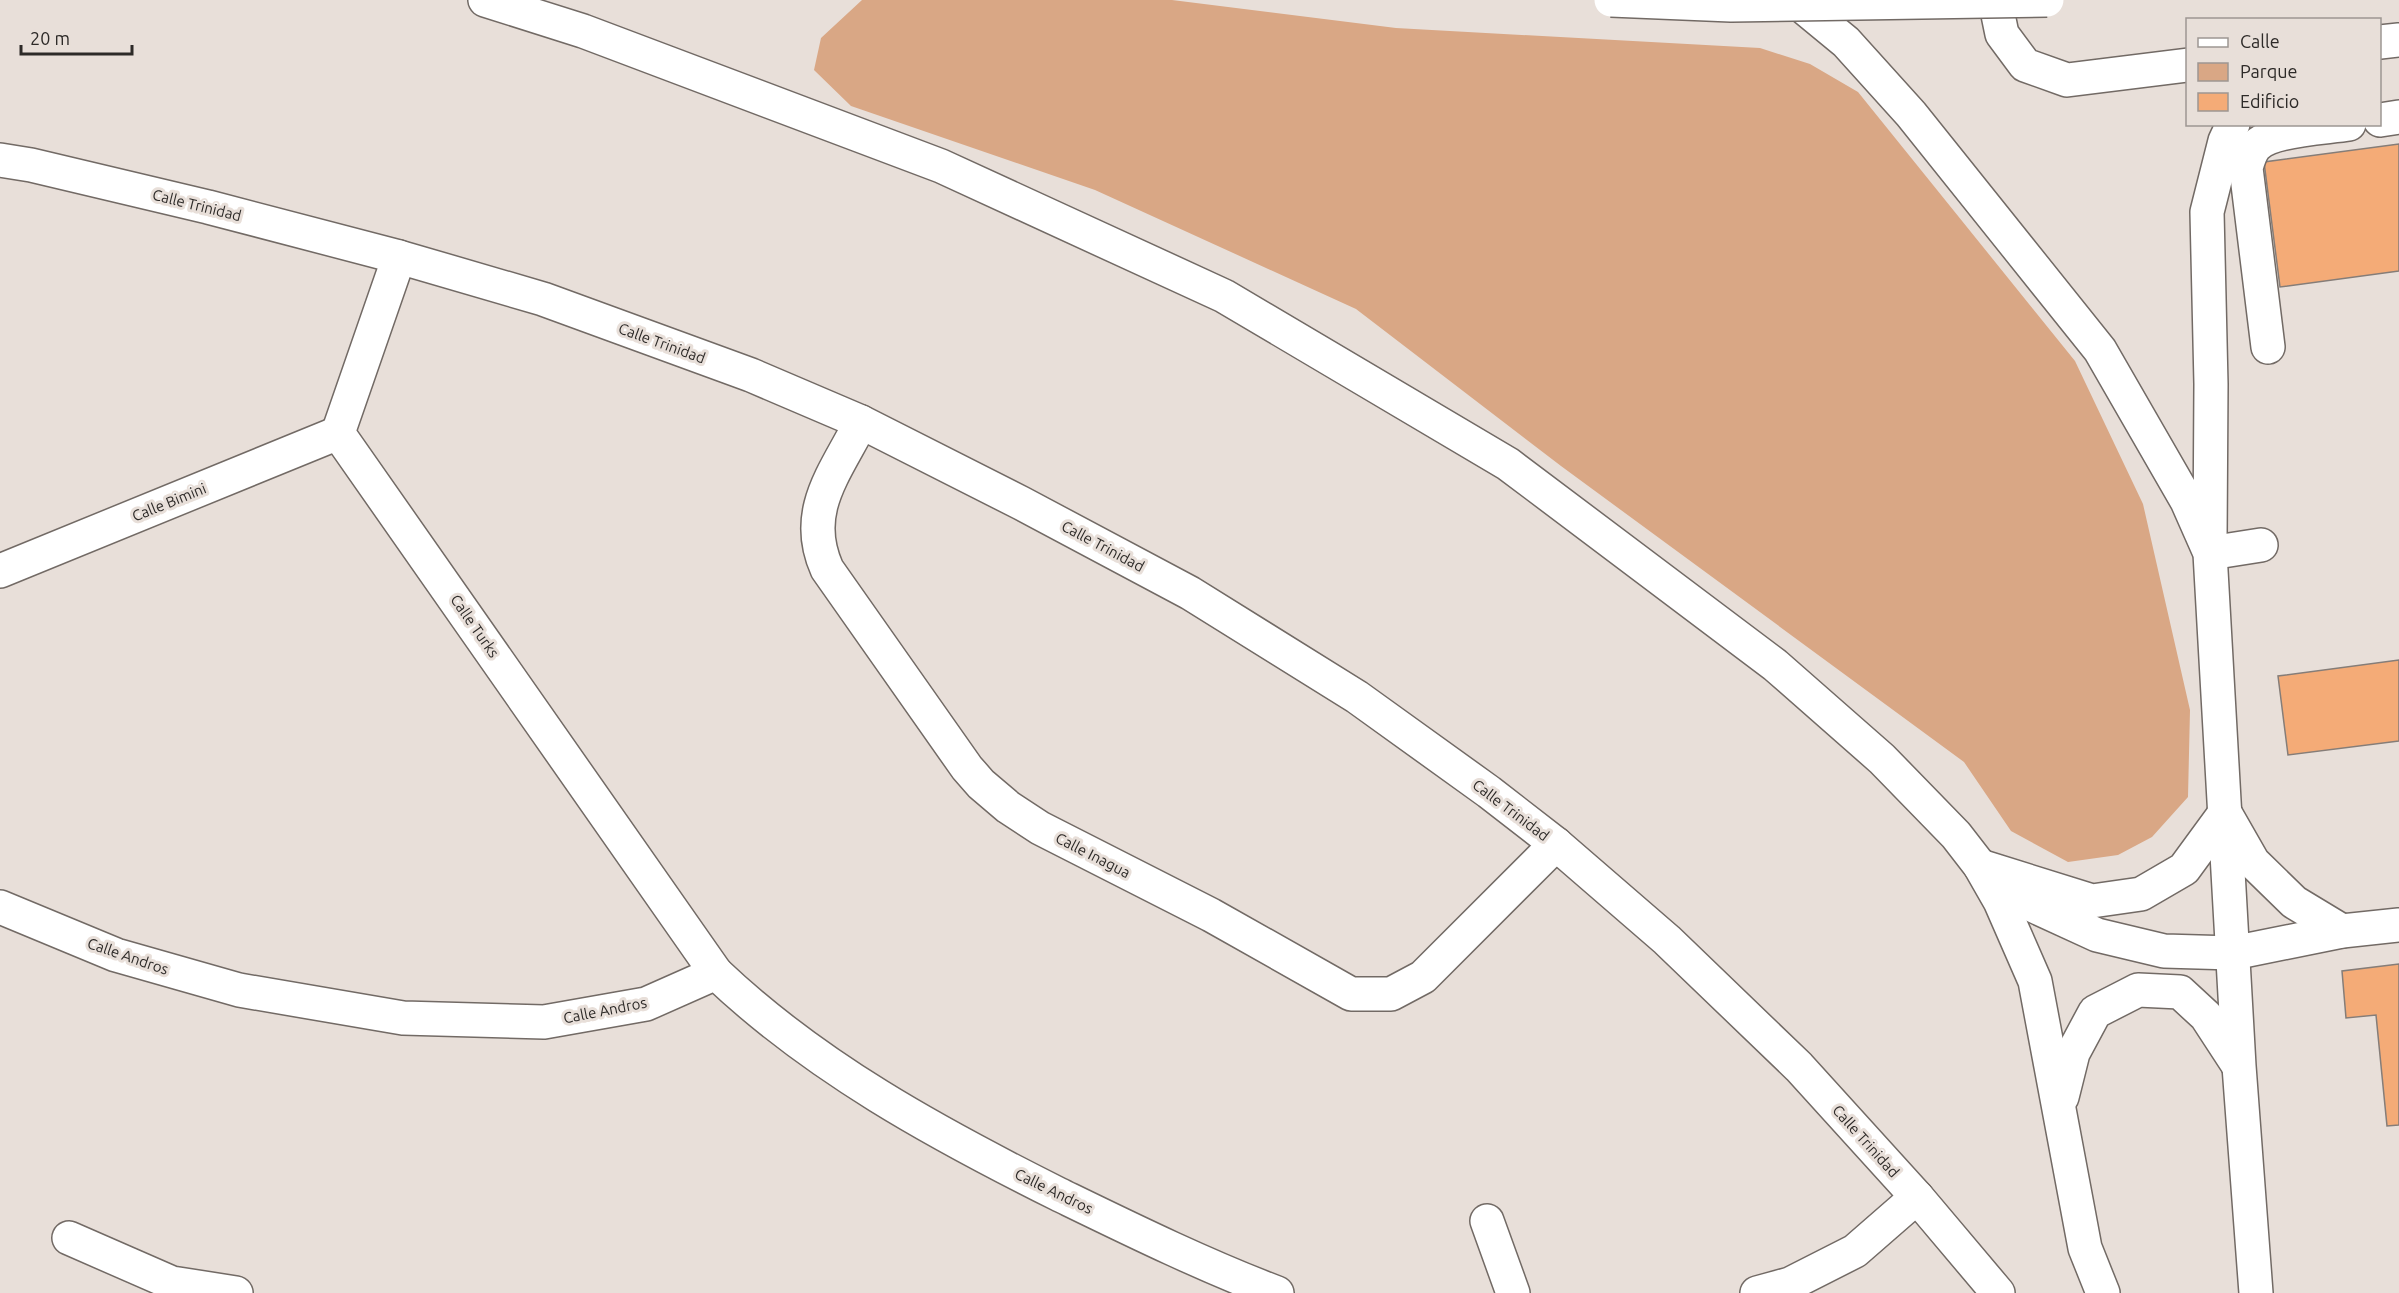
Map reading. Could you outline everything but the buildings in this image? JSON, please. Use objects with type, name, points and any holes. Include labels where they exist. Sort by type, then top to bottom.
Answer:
[{"type":"street","points":[[485,0],[583,32],[941,165],[1224,296],[1509,464],[1775,665],[1882,759],[1956,834],[1980,866],[2000,901],[2035,981],[2085,1248],[2103,1293]]},
{"type":"street","points":[[1611,0],[1731,5],[2047,0]]},
{"type":"street","points":[[1795,0],[1846,42],[1911,114],[2100,350],[2187,501],[2210,553]]},
{"type":"street","points":[[1995,0],[2002,34],[2025,65],[2067,80],[2186,65]]},
{"type":"street","points":[[2381,42],[2399,40]]},
{"type":"street","points":[[2381,120],[2399,117]]},
{"type":"street","points":[[2232,126],[2225,141],[2207,212],[2211,384],[2210,553],[2239,1066],[2256,1293]]},
{"type":"street","points":[[2268,347],[2246,168],[2254,148],[2263,140],[2276,135],[2336,126]]},
{"type":"street","name":"Calle Trinidad","points":[[0,159],[208,207],[399,257],[554,303],[751,375],[861,422],[1022,503],[1190,593],[1357,697],[1489,792],[1556,844],[1667,940],[1799,1067],[1917,1197],[1998,1293]]},
{"type":"street","points":[[338,433],[399,257]]},
{"type":"street","name":"Calle Inagua","points":[[861,422],[821,499],[818,537],[824,562],[967,768],[981,784],[1008,807],[1040,828],[1211,915],[1350,994],[1391,994],[1423,977],[1556,844]]},
{"type":"street","name":"Calle Bimini","points":[[0,571],[338,433]]},
{"type":"street","name":"Calle Turks","points":[[338,433],[716,973]]},
{"type":"street","points":[[2210,553],[2261,545]]},
{"type":"street","points":[[1980,866],[2092,901],[2142,894],[2184,869],[2225,813]]},
{"type":"street","points":[[2225,813],[2253,862],[2294,902],[2342,931]]},
{"type":"street","points":[[1980,866],[2034,906],[2097,935],[2164,951],[2232,953],[2342,931],[2399,925]]},
{"type":"street","name":"Calle Andros","points":[[0,907],[116,955],[239,990],[403,1018],[544,1022],[646,1004],[716,973],[754,1009],[819,1057],[900,1110],[987,1158],[1148,1238],[1220,1271],[1277,1293]]},
{"type":"street","points":[[2060,1108],[2073,1053],[2095,1012],[2138,990],[2180,992],[2206,1016],[2239,1066]]},
{"type":"street","points":[[1757,1293],[1790,1284],[1855,1251],[1917,1197]]},
{"type":"street","points":[[1487,1221],[1513,1293]]},
{"type":"street","points":[[69,1238],[171,1288],[236,1293]]},
{"type":"green space","points":[[862,0],[1172,0],[1396,28],[1760,48],[1810,64],[1858,92],[2075,361],[2143,504],[2190,710],[2188,797],[2152,837],[2118,855],[2068,862],[2011,831],[1964,762],[1561,466],[1356,309],[1095,190],[851,106],[814,70],[821,38]]}]
